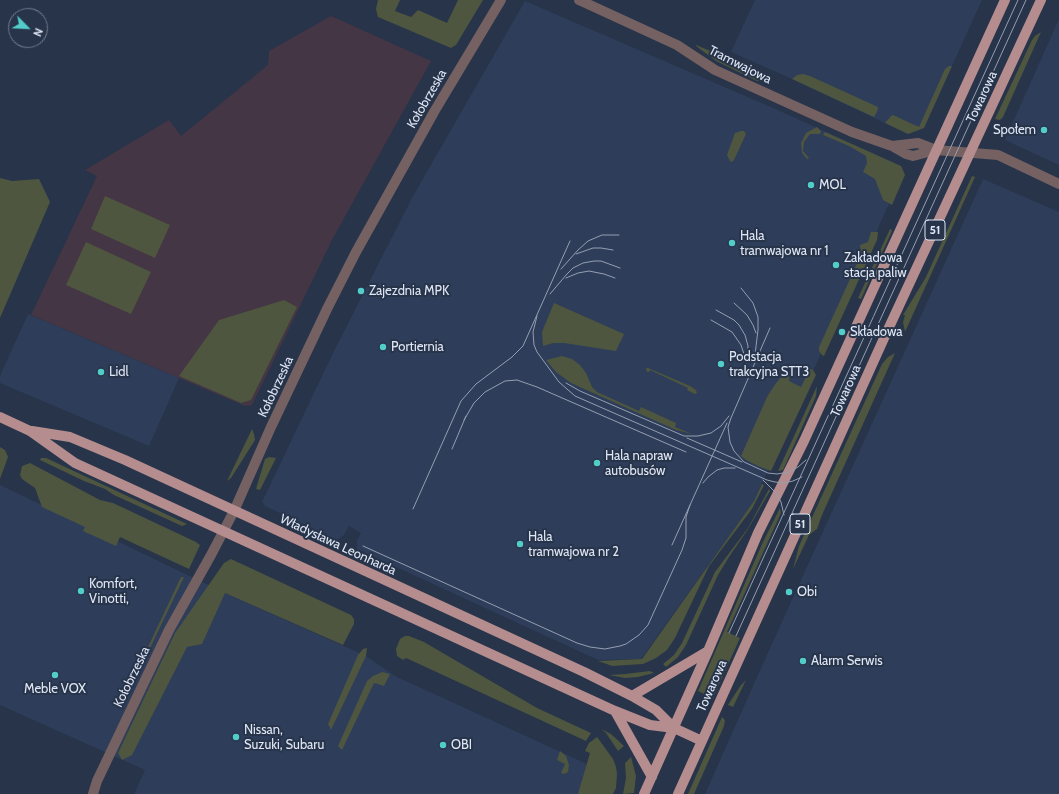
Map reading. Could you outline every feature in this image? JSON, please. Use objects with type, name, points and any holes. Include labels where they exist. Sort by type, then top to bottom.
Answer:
[{"type":"main road","name":"Towarowa","points":[[644,794],[708,651],[758,533],[798,454],[1005,0]]},
{"type":"main road","name":"Towarowa","points":[[678,794],[885,336],[1041,0]]},
{"type":"main road","name":"Władysława Leonharda","points":[[0,416],[30,431],[75,463],[615,711],[650,725],[674,728],[702,741]]},
{"type":"main road","name":"Władysława Leonharda","points":[[30,431],[70,436],[125,460],[577,669],[632,696],[656,710],[674,728]]},
{"type":"main road","points":[[632,696],[708,651]]},
{"type":"main road","points":[[615,711],[652,777]]},
{"type":"street","name":"Kołobrzeska","points":[[92,794],[169,630],[234,511],[316,331],[353,259],[434,112],[501,0]]},
{"type":"street","name":"Tramwajowa","points":[[579,0],[677,45],[715,70],[852,132],[892,146],[918,143],[936,150]]},
{"type":"street","points":[[936,150],[998,155],[1059,184]]},
{"type":"shaded area","points":[[755,0],[982,0],[924,128],[908,134],[731,52]]},
{"type":"shaded area","points":[[525,1],[771,107],[901,166],[904,171],[754,501],[641,659],[598,660],[357,549],[357,540],[361,533],[349,526],[344,535],[337,540],[265,506],[262,502],[333,353],[413,196]]},
{"type":"shaded area","points":[[331,16],[431,61],[332,240],[252,405],[245,406],[31,315],[97,176],[85,170],[169,120],[181,136],[268,65],[269,51]]},
{"type":"shaded area","points":[[1059,19],[1059,165],[1005,140]]},
{"type":"shaded area","points":[[983,179],[1059,212],[1059,794],[705,794],[757,677]]},
{"type":"shaded area","points":[[28,314],[179,378],[149,446],[0,383],[0,376]]},
{"type":"shaded area","points":[[0,485],[225,593],[366,656],[395,676],[587,764],[579,794],[134,794],[145,770],[0,705]]},
{"type":"green space","points":[[378,0],[400,0],[395,11],[411,17],[418,10],[447,23],[458,0],[483,0],[456,45],[451,48],[378,17],[376,9]]},
{"type":"green space","points":[[1041,32],[1003,117],[1000,120],[995,119],[1032,40]]},
{"type":"green space","points":[[696,45],[772,77],[768,81],[757,81],[716,61]]},
{"type":"green space","points":[[952,66],[924,128],[908,134],[885,123],[893,115],[919,127],[945,69]]},
{"type":"green space","points":[[803,74],[878,107],[877,112],[874,117],[792,79],[797,75]]},
{"type":"green space","points":[[817,127],[821,131],[820,134],[810,134],[804,142],[803,151],[809,158],[807,159],[802,153],[801,143],[806,133]]},
{"type":"green space","points":[[744,131],[746,134],[732,162],[727,155],[735,133]]},
{"type":"green space","points":[[825,132],[901,166],[905,175],[892,205],[883,200],[875,179],[863,172],[867,163],[866,156],[849,146],[823,135]]},
{"type":"green space","points":[[972,176],[975,177],[905,332],[903,322],[905,315],[903,315],[926,277]]},
{"type":"green space","points":[[0,178],[12,181],[39,179],[50,202],[0,318]]},
{"type":"green space","points":[[105,196],[170,225],[155,258],[91,229]]},
{"type":"green space","points":[[890,229],[892,231],[861,299],[858,298]]},
{"type":"green space","points":[[871,232],[878,232],[877,240],[824,356],[819,351],[819,347],[860,257],[860,245],[868,242]]},
{"type":"green space","points":[[86,242],[151,272],[131,314],[66,285]]},
{"type":"green space","points":[[284,300],[297,307],[251,400],[241,403],[179,376],[219,320]]},
{"type":"green space","points":[[554,303],[624,334],[616,351],[564,343],[553,343],[543,346],[542,332]]},
{"type":"green space","points":[[895,353],[817,529],[809,535],[793,569],[799,546],[882,364],[888,357]]},
{"type":"green space","points":[[562,356],[572,359],[580,365],[586,373],[592,387],[597,392],[639,411],[641,407],[676,423],[675,427],[692,434],[676,430],[571,383],[556,372],[546,360]]},
{"type":"green space","points":[[646,368],[690,386],[696,390],[697,393],[695,394],[687,390],[688,388],[650,370],[647,372]]},
{"type":"green space","points":[[810,369],[813,370],[816,375],[771,471],[746,460],[741,456],[767,397],[774,386],[787,371],[790,374],[789,381],[801,387]]},
{"type":"green space","points":[[817,386],[816,396],[783,470],[778,471]]},
{"type":"green space","points":[[252,429],[255,440],[231,478],[227,481]]},
{"type":"green space","points":[[0,447],[5,450],[8,457],[0,479]]},
{"type":"green space","points":[[269,457],[276,458],[260,490],[256,489],[265,459]]},
{"type":"green space","points":[[41,458],[46,458],[187,524],[182,526],[40,460]]},
{"type":"green space","points":[[30,463],[100,500],[113,503],[196,542],[200,545],[189,569],[120,537],[116,546],[83,531],[85,527],[42,507],[35,488],[22,479],[20,475],[22,466]]},
{"type":"green space","points":[[762,484],[764,485],[752,509],[709,566],[675,638],[667,650],[656,658],[643,664],[612,666],[598,661],[642,659],[754,501]]},
{"type":"green space","points":[[769,489],[770,491],[748,529],[718,575],[686,645],[678,657],[666,667],[663,664],[674,655],[682,643],[715,572],[748,528]]},
{"type":"green space","points":[[780,508],[781,513],[727,632],[740,638],[713,698],[698,691],[762,544]]},
{"type":"green space","points":[[231,559],[351,615],[354,619],[354,624],[343,645],[225,593],[202,644],[187,647],[132,755],[122,760],[118,753],[175,633],[224,563]]},
{"type":"green space","points":[[181,577],[184,577],[141,667],[136,676],[132,679],[128,678],[131,672],[133,673],[139,666]]},
{"type":"green space","points":[[405,636],[409,636],[424,642],[537,708],[591,733],[586,741],[406,658],[403,660],[397,656],[396,649],[400,639]]},
{"type":"green space","points":[[367,648],[366,656],[331,730],[328,724],[358,655],[363,649]]},
{"type":"green space","points":[[650,671],[654,673],[638,677],[625,678],[609,675],[625,674]]},
{"type":"green space","points":[[382,672],[390,674],[384,686],[374,683],[342,750],[338,746],[367,681],[373,676]]},
{"type":"green space","points":[[746,680],[733,707],[728,705],[741,685]]},
{"type":"green space","points":[[722,717],[725,720],[724,726],[694,794],[688,794]]},
{"type":"green space","points":[[601,729],[611,734],[624,746],[618,751],[606,733]]},
{"type":"green space","points":[[597,737],[613,759],[616,767],[616,788],[613,794],[578,794],[590,753],[585,751],[589,743]]},
{"type":"green space","points":[[560,751],[566,756],[569,765],[568,772],[564,774],[561,773],[565,764],[557,760]]},
{"type":"green space","points":[[631,757],[636,776],[634,793],[623,794],[626,778],[625,763]]},
{"type":"tram line","points":[[729,633],[1018,0]]},
{"type":"tram line","points":[[736,636],[1026,0]]},
{"type":"tram line","points":[[561,269],[588,241],[602,235],[619,235]]},
{"type":"tram line","points":[[413,509],[461,401],[476,384],[512,357],[523,346],[570,241]]},
{"type":"tram line","points":[[576,254],[593,248],[613,250]]},
{"type":"tram line","points":[[550,294],[573,268],[583,263],[601,261],[620,268]]},
{"type":"tram line","points":[[566,278],[578,273],[589,271],[615,278]]},
{"type":"tram line","points":[[741,288],[753,303],[758,317],[755,355]]},
{"type":"tram line","points":[[734,303],[747,315],[756,333]]},
{"type":"tram line","points":[[716,310],[734,320],[745,335],[748,346],[745,377]]},
{"type":"tram line","points":[[537,316],[533,332],[534,345],[537,352],[559,382],[575,396],[767,480],[784,483],[802,477]]},
{"type":"tram line","points":[[711,320],[732,332],[741,345],[745,357]]},
{"type":"tram line","points":[[770,328],[731,418],[728,427],[730,442],[734,451],[744,462],[768,473],[777,474],[789,472],[806,460]]},
{"type":"tram line","points":[[464,420],[474,403],[485,392],[505,381],[517,380],[537,387],[686,452]]},
{"type":"tram line","points":[[566,383],[580,391],[684,436],[698,436],[711,433],[721,426],[729,416]]},
{"type":"tram line","points":[[452,449],[466,416]]},
{"type":"tram line","points":[[672,545],[727,423]]},
{"type":"tram line","points":[[687,438],[742,462]]},
{"type":"tram line","points":[[703,483],[717,470],[724,468],[735,468]]},
{"type":"tram line","points":[[763,480],[776,493],[781,502],[784,515]]},
{"type":"tram line","points":[[363,546],[577,643],[605,649],[626,644],[639,635],[648,625],[682,550],[686,538],[686,517],[690,505]]},
{"type":"place","name":"Społem","points":[[1044,130]]},
{"type":"place","name":"MOL","points":[[811,185]]},
{"type":"place","name":"Hala tramwajowa nr 1","points":[[732,243]]},
{"type":"place","name":"Zakładowa stacja paliw","points":[[836,265]]},
{"type":"place","name":"Zajezdnia MPK","points":[[361,291]]},
{"type":"place","name":"Składowa","points":[[842,332]]},
{"type":"place","name":"Portiernia","points":[[383,347]]},
{"type":"place","name":"Podstacja trakcyjna STT3","points":[[721,364]]},
{"type":"place","name":"Lidl","points":[[101,372]]},
{"type":"place","name":"Hala napraw autobusów","points":[[597,463]]},
{"type":"place","name":"Hala tramwajowa nr 2","points":[[520,544]]},
{"type":"place","name":"Komfort, Vinotti,","points":[[81,591]]},
{"type":"place","name":"Obi","points":[[789,592]]},
{"type":"place","name":"Alarm Serwis","points":[[803,661]]},
{"type":"place","name":"Meble VOX","points":[[55,675]]},
{"type":"place","name":"Nissan, Suzuki, Subaru","points":[[236,737]]},
{"type":"place","name":"OBI","points":[[443,745]]}]
